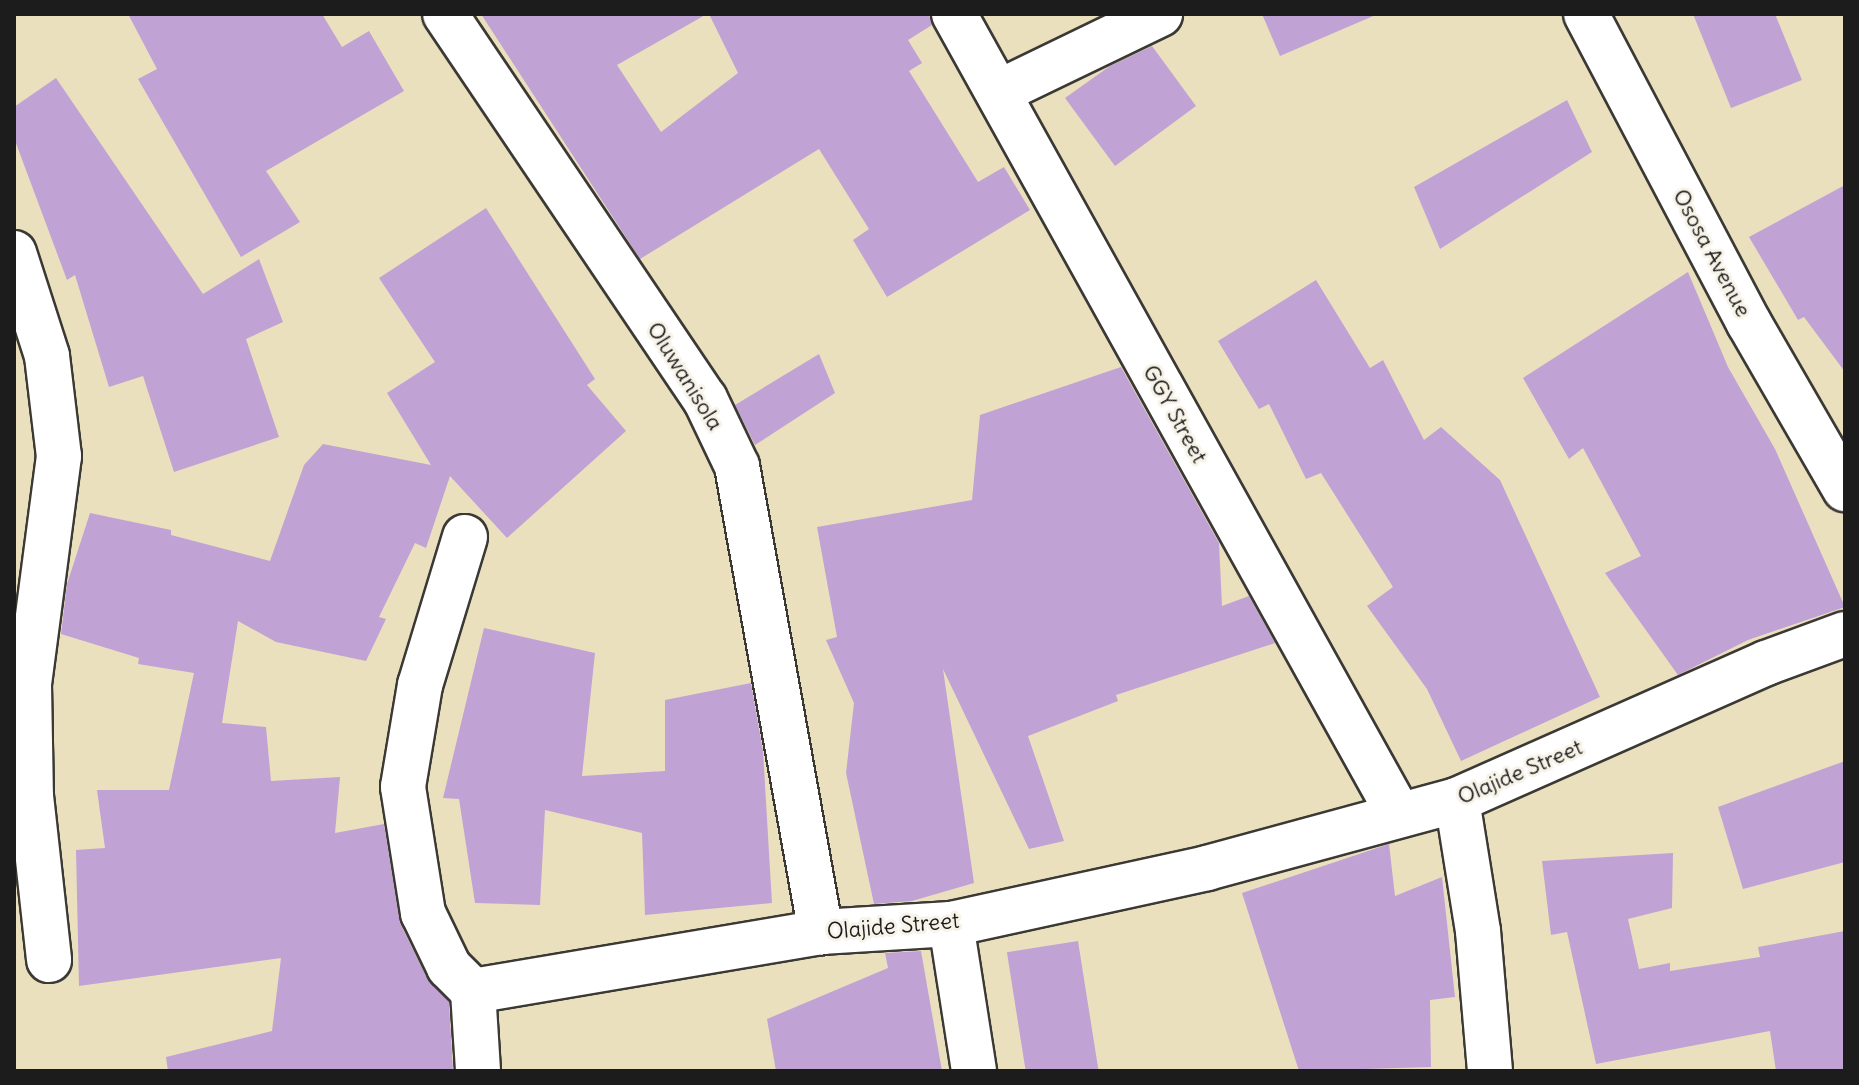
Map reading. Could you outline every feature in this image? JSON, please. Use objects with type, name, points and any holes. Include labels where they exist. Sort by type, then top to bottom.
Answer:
[{"type":"street","name":"Oluwanisola","points":[[445,14],[705,399],[737,466],[821,932]]},
{"type":"street","name":"GGY Street","points":[[954,14],[1398,813]]},
{"type":"street","points":[[999,92],[1160,14]]},
{"type":"street","name":"Ososa Avenue","points":[[1586,14],[1749,323],[1845,489]]},
{"type":"street","points":[[14,253],[47,356],[59,456],[29,685],[31,796],[49,960]]},
{"type":"street","points":[[465,537],[420,685],[403,787],[423,913],[449,967],[473,991],[478,1071]]},
{"type":"street","name":"Olajide Street","points":[[473,991],[821,932],[951,924],[1207,868],[1398,813],[1457,800],[1766,663],[1845,634]]},
{"type":"street","points":[[1457,800],[1478,931],[1490,1071]]},
{"type":"street","points":[[951,924],[974,1071]]},
{"type":"building","points":[[128,14],[322,14],[342,47],[369,31],[404,91],[266,171],[300,222],[241,257],[138,79],[157,69]]},
{"type":"building","points":[[481,14],[707,14],[617,65],[661,132],[738,73],[709,14],[929,14],[932,25],[908,40],[922,63],[909,71],[978,182],[1004,167],[1030,210],[887,297],[853,240],[869,229],[819,149],[640,259]]},
{"type":"building","points":[[1262,14],[1378,14],[1280,56]]},
{"type":"building","points":[[1693,14],[1775,14],[1802,80],[1731,108]]},
{"type":"building","points":[[1152,46],[1196,106],[1115,166],[1065,98],[1110,66]]},
{"type":"building","points":[[56,78],[203,294],[259,259],[283,322],[246,339],[279,437],[174,472],[143,376],[109,387],[75,275],[67,280],[14,138],[14,107]]},
{"type":"building","points":[[1567,100],[1592,152],[1440,249],[1414,187]]},
{"type":"building","points":[[1845,185],[1845,372],[1804,317],[1798,320],[1749,237]]},
{"type":"building","points":[[486,208],[595,379],[587,385],[626,431],[507,538],[450,476],[426,548],[415,543],[379,617],[386,619],[366,661],[276,642],[238,621],[222,723],[266,727],[271,781],[340,777],[335,833],[384,824],[400,923],[427,978],[449,1002],[453,1071],[168,1071],[166,1057],[272,1031],[281,958],[79,986],[76,850],[105,848],[97,790],[169,790],[194,673],[138,664],[139,658],[61,634],[67,584],[90,513],[171,530],[171,535],[270,561],[304,465],[323,444],[431,465],[387,393],[435,362],[379,278]]},
{"type":"building","points":[[1688,272],[1728,367],[1775,449],[1845,607],[1748,640],[1678,675],[1605,573],[1641,556],[1583,448],[1569,459],[1523,378]]},
{"type":"building","points":[[1316,280],[1370,368],[1383,360],[1424,440],[1441,427],[1500,480],[1600,697],[1461,761],[1427,689],[1367,606],[1393,587],[1321,473],[1306,479],[1269,404],[1259,409],[1218,341]]},
{"type":"building","points":[[819,354],[835,393],[755,445],[735,405]]},
{"type":"building","points":[[1121,367],[1219,543],[1222,606],[1249,596],[1275,643],[1116,695],[1118,701],[1028,736],[1064,841],[1029,849],[943,669],[974,883],[912,901],[874,904],[846,773],[854,703],[826,640],[837,637],[817,527],[972,500],[980,415]]},
{"type":"building","points":[[484,628],[595,653],[582,776],[665,771],[665,700],[751,683],[763,751],[772,903],[645,915],[642,833],[545,810],[540,905],[475,903],[459,799],[443,798]]},
{"type":"building","points":[[1845,761],[1845,862],[1743,889],[1718,807]]},
{"type":"building","points":[[1389,844],[1395,896],[1442,877],[1455,997],[1430,1000],[1431,1067],[1299,1071],[1242,893]]},
{"type":"building","points":[[1673,853],[1672,908],[1628,919],[1639,969],[1670,963],[1670,971],[1760,957],[1758,947],[1845,931],[1845,1071],[1776,1071],[1770,1031],[1596,1064],[1567,932],[1551,935],[1542,861]]},
{"type":"building","points":[[1078,941],[1099,1071],[1026,1071],[1007,952]]},
{"type":"building","points":[[921,951],[942,1071],[776,1071],[767,1019],[888,968],[885,953]]}]
